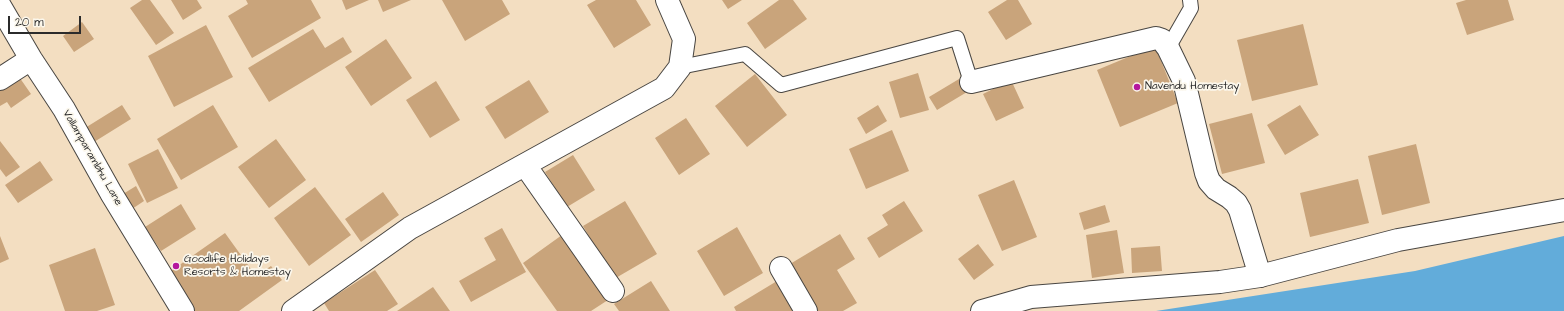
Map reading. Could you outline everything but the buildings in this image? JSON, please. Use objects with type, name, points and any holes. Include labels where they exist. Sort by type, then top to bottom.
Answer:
[{"type":"street","points":[[293,311],[410,228],[664,88],[680,66],[684,39],[667,0]]},
{"type":"street","name":"Vallamparambhu Lane","points":[[0,6],[64,109],[111,193],[183,311]]},
{"type":"street","points":[[971,82],[1156,38],[1162,40],[1168,48],[1184,81],[1209,181],[1216,189],[1236,203],[1240,210],[1260,276]]},
{"type":"street","points":[[0,79],[31,58]]},
{"type":"street","points":[[525,165],[613,291]]},
{"type":"street","points":[[982,311],[1031,297],[1220,282],[1260,276],[1398,240],[1564,210]]},
{"type":"street","points":[[781,268],[806,311]]},
{"type":"lane","points":[[1168,48],[1191,8],[1190,0]]},
{"type":"lane","points":[[680,66],[745,54],[781,85],[958,38],[971,82]]},
{"type":"water","points":[[1564,236],[1564,311],[1156,311],[1415,271]]},
{"type":"place","name":"Navendu Homestay","points":[[1137,87]]},
{"type":"place","name":"Goodlife Holidays Resorts & Homestay","points":[[176,266]]}]
